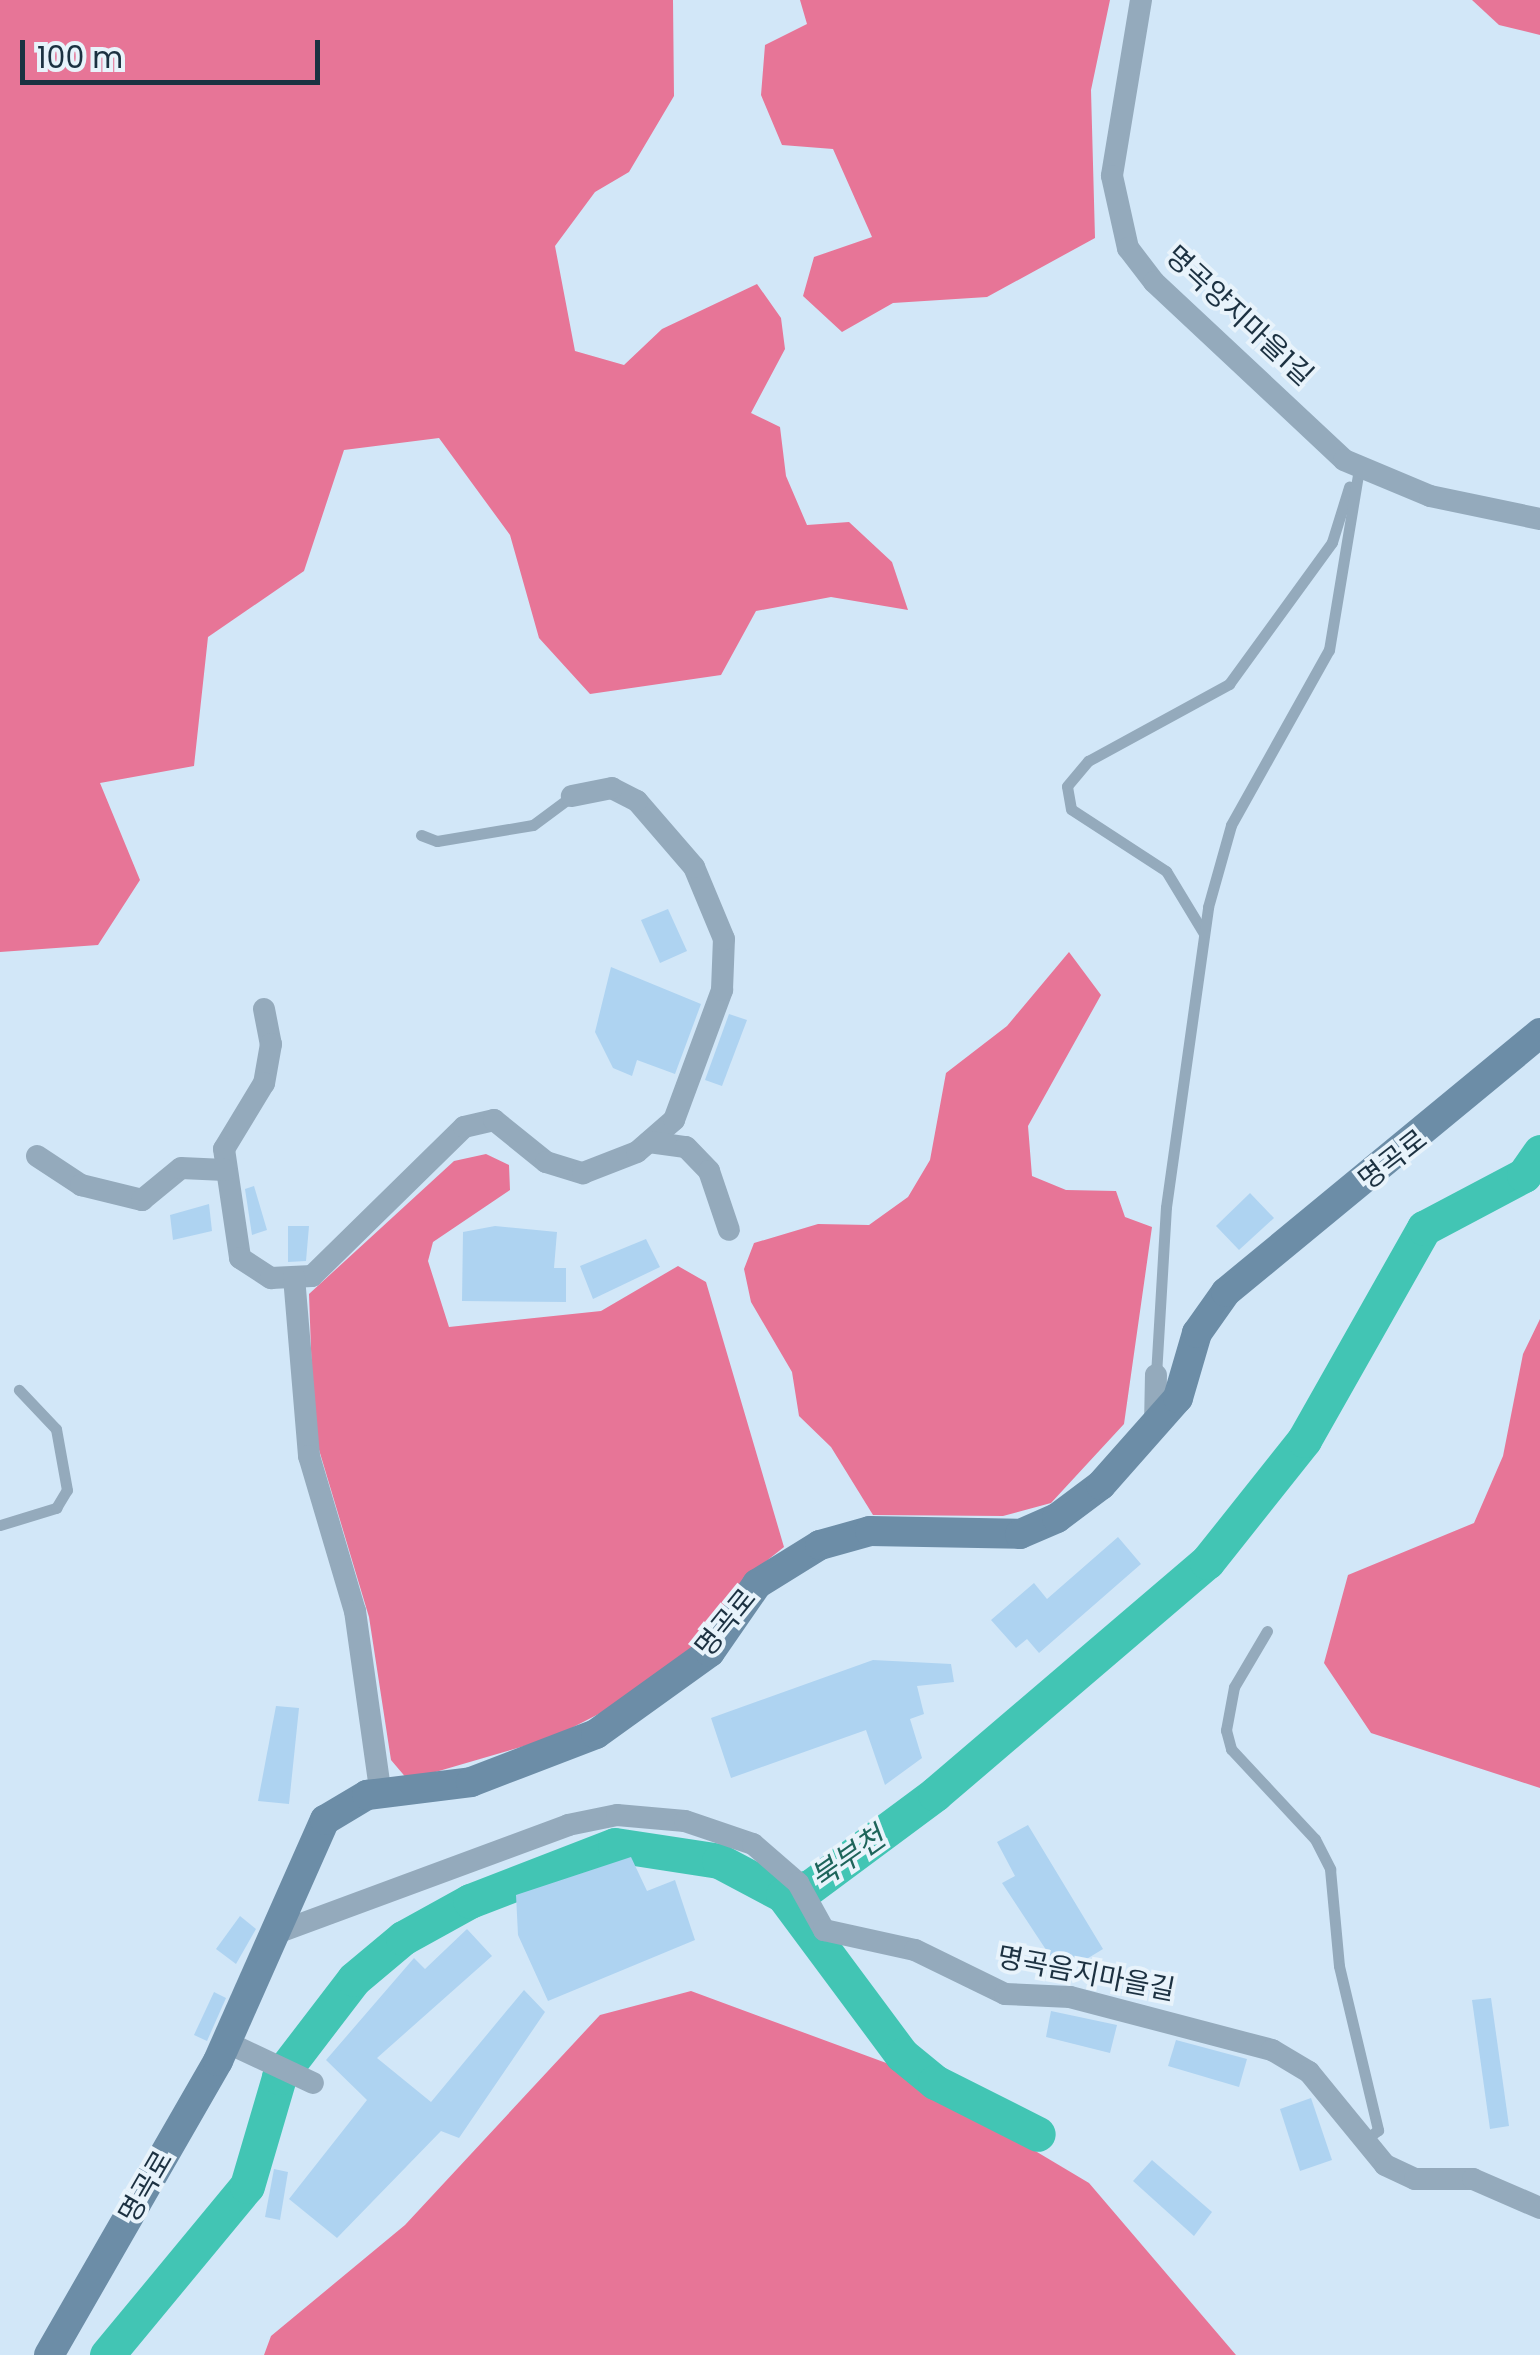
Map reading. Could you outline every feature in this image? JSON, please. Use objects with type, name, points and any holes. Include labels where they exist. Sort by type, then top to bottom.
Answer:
[{"type":"main road","name":"명곡로","points":[[49,2355],[226,2042],[324,1820],[381,1796],[471,1782],[596,1734],[710,1652],[757,1584],[820,1544],[870,1531],[1020,1534],[1057,1518],[1155,1426],[1226,1292],[1540,1033]]},
{"type":"street","name":"명곡양지마을1길","points":[[1141,0],[1112,176],[1128,248],[1186,315],[1357,466],[1430,496],[1540,519]]},
{"type":"street","points":[[264,1009],[272,1044],[264,1083],[224,1149],[240,1258],[271,1278],[312,1276],[344,1250],[464,1127],[494,1120],[546,1162],[583,1173],[649,1142],[674,1120],[696,1061],[722,990],[724,939],[694,867],[637,801],[612,788],[572,796]]},
{"type":"street","points":[[649,1142],[686,1147],[709,1171],[729,1230]]},
{"type":"street","points":[[37,1156],[81,1185],[142,1200],[181,1168],[225,1170]]},
{"type":"street","points":[[294,1277],[309,1456],[355,1611],[381,1796]]},
{"type":"street","points":[[1155,1426],[1156,1375]]},
{"type":"street","name":"명곡음지마을길","points":[[274,1934],[617,1815],[685,1822],[753,1844],[775,1862],[824,1930],[916,1950],[1005,1994],[1070,1997],[1272,2050],[1309,2072],[1364,2141],[1414,2179],[1473,2179],[1540,2208]]},
{"type":"street","points":[[226,2042],[313,2082]]},
{"type":"lane","points":[[1204,936],[1166,871],[1071,809],[1067,786],[1088,761],[1230,684],[1332,542],[1357,466]]},
{"type":"lane","points":[[1156,1375],[1166,1207],[1204,936],[1232,825],[1329,650],[1357,466]]},
{"type":"lane","points":[[421,835],[438,841],[533,825],[572,796]]},
{"type":"lane","points":[[0,1525],[56,1508],[67,1490],[56,1429],[19,1390]]},
{"type":"lane","points":[[1267,1630],[1234,1687],[1226,1730],[1232,1749],[1315,1839],[1330,1869],[1339,1966],[1378,2130],[1364,2141]]},
{"type":"shaded area","points":[[0,0],[673,0],[674,96],[629,172],[595,192],[555,246],[575,351],[624,365],[662,329],[757,284],[781,318],[785,349],[751,413],[780,427],[786,476],[807,525],[849,522],[892,562],[908,610],[831,597],[756,611],[721,675],[590,694],[539,638],[510,535],[439,438],[344,450],[304,571],[208,637],[194,766],[100,783],[140,880],[98,945],[0,952]]},
{"type":"shaded area","points":[[800,0],[1110,0],[1091,90],[1095,238],[987,297],[893,303],[842,332],[803,296],[814,257],[872,237],[833,149],[782,145],[761,95],[765,45],[807,24]]},
{"type":"shaded area","points":[[1472,0],[1540,0],[1540,35],[1499,25]]},
{"type":"shaded area","points":[[1069,952],[1101,995],[1028,1126],[1032,1176],[1066,1190],[1116,1191],[1125,1217],[1152,1227],[1124,1424],[1051,1503],[1003,1516],[873,1515],[831,1447],[799,1416],[792,1372],[751,1302],[744,1269],[754,1243],[818,1224],[869,1225],[908,1197],[930,1160],[946,1073],[1007,1026]]},
{"type":"shaded area","points":[[486,1154],[509,1165],[510,1190],[433,1242],[428,1261],[449,1327],[601,1311],[678,1266],[706,1282],[784,1547],[754,1571],[703,1640],[620,1703],[552,1738],[408,1780],[391,1760],[369,1617],[314,1433],[309,1294],[454,1161]]},
{"type":"shaded area","points":[[1540,1319],[1540,1788],[1371,1733],[1324,1663],[1348,1575],[1474,1523],[1503,1456],[1523,1354]]},
{"type":"shaded area","points":[[691,1991],[889,2064],[1089,2183],[1236,2355],[264,2355],[271,2336],[405,2225],[600,2015]]},
{"type":"building","points":[[668,909],[687,951],[660,963],[641,920]]},
{"type":"building","points":[[611,967],[701,1004],[675,1074],[637,1060],[632,1076],[613,1068],[595,1032]]},
{"type":"building","points":[[729,1014],[747,1020],[722,1086],[705,1080]]},
{"type":"building","points":[[254,1186],[267,1230],[252,1235],[245,1189]]},
{"type":"building","points":[[1250,1193],[1274,1218],[1239,1250],[1216,1226]]},
{"type":"building","points":[[209,1204],[212,1231],[173,1240],[170,1215]]},
{"type":"building","points":[[288,1226],[309,1226],[306,1261],[288,1262]]},
{"type":"building","points":[[495,1226],[557,1232],[554,1268],[566,1268],[566,1302],[462,1301],[463,1232]]},
{"type":"building","points":[[646,1239],[660,1267],[593,1299],[580,1266]]},
{"type":"building","points":[[1118,1537],[1141,1564],[1039,1653],[1027,1639],[1016,1648],[991,1620],[1034,1583],[1047,1599]]},
{"type":"building","points":[[873,1660],[951,1664],[954,1682],[917,1686],[924,1714],[910,1719],[922,1758],[885,1785],[866,1730],[731,1778],[711,1718]]},
{"type":"building","points":[[276,1706],[299,1708],[289,1804],[258,1801]]},
{"type":"building","points":[[1028,1825],[1103,1949],[1062,1974],[1002,1883],[1015,1876],[997,1842]]},
{"type":"building","points":[[631,1857],[647,1891],[675,1880],[695,1940],[548,2001],[518,1935],[516,1895]]},
{"type":"building","points":[[240,1916],[256,1929],[236,1964],[216,1949]]},
{"type":"building","points":[[467,1929],[492,1956],[377,2058],[431,2102],[524,1990],[545,2012],[459,2138],[441,2131],[337,2238],[289,2199],[367,2100],[326,2060],[414,1958],[425,1969]]},
{"type":"building","points":[[214,1992],[226,1998],[207,2041],[194,2035]]},
{"type":"building","points":[[1491,1998],[1509,2126],[1490,2129],[1472,2000]]},
{"type":"building","points":[[1051,2011],[1117,2025],[1110,2053],[1046,2037]]},
{"type":"building","points":[[1176,2040],[1247,2059],[1239,2087],[1168,2066]]},
{"type":"building","points":[[1311,2098],[1332,2160],[1300,2171],[1280,2109]]},
{"type":"building","points":[[1152,2160],[1212,2212],[1194,2236],[1133,2181]]},
{"type":"building","points":[[274,2169],[288,2172],[280,2220],[265,2217]]},
{"type":"waterway","name":"북부천","points":[[783,1895],[810,1887],[935,1794],[1207,1562],[1304,1440],[1424,1228],[1524,1175],[1540,1152]]},
{"type":"waterway","points":[[107,2355],[247,2186],[279,2077],[354,1979],[403,1938],[470,1901],[615,1845],[719,1861],[783,1895],[902,2055],[935,2082],[1038,2134]]}]
